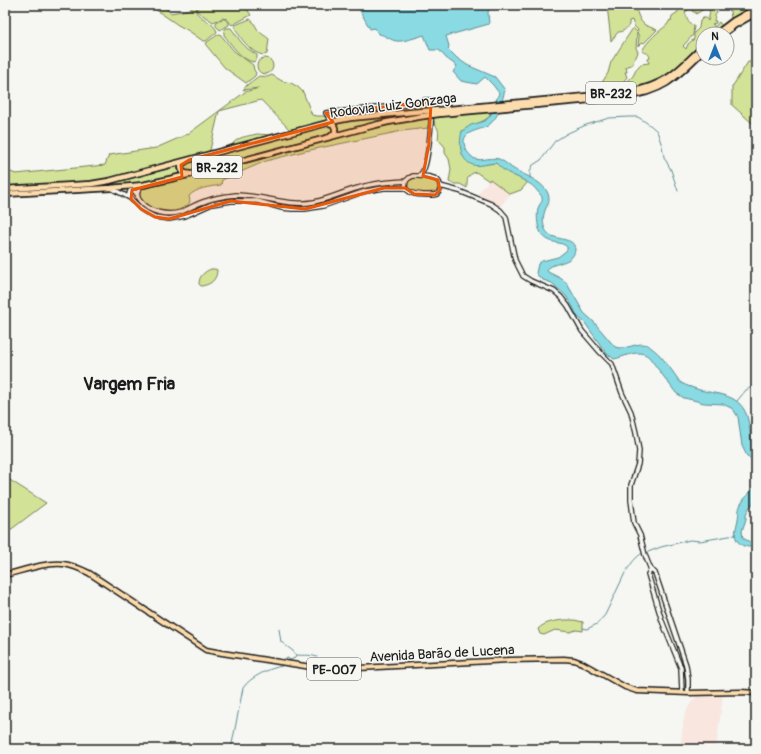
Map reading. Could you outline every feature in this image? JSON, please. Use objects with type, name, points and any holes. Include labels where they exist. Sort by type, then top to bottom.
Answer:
[{"type":"highway","points":[[726,26],[756,8]]},
{"type":"highway","points":[[734,26],[756,13]]},
{"type":"highway","name":"Rodovia Luiz Gonzaga","points":[[5,189],[101,183],[350,118],[423,114],[641,90],[670,77],[695,54]]},
{"type":"highway","name":"Rodovia Luiz Gonzaga","points":[[504,106],[623,97],[642,94],[663,86],[682,72],[695,59]]},
{"type":"highway","name":"Rodovia Luiz Gonzaga","points":[[5,194],[142,185],[192,174],[423,114]]},
{"type":"highway","points":[[325,124],[331,123],[336,128],[335,133],[330,137]]},
{"type":"highway","points":[[189,160],[182,163],[181,170],[186,174],[192,174]]},
{"type":"main road","points":[[326,113],[416,104],[425,100],[431,102],[432,120],[429,144],[424,171],[419,176]]},
{"type":"main road","points":[[326,113],[330,119],[335,121]]},
{"type":"main road","points":[[325,124],[326,113]]},
{"type":"main road","points":[[424,171],[427,177]]},
{"type":"main road","points":[[111,188],[124,194],[147,213],[155,217],[169,219],[185,216],[212,204],[231,201],[257,201],[282,208],[305,210],[323,206],[366,191],[390,187],[405,188],[411,193],[432,195],[438,193],[440,190],[440,183],[437,179],[411,176],[406,181],[405,188]]},
{"type":"main road","points":[[131,199],[129,194],[130,191],[134,190],[139,200],[148,208],[155,211],[172,214],[181,212],[205,201],[226,196],[257,197],[296,204],[308,203],[323,200],[364,186],[379,183],[406,181]]},
{"type":"main road","points":[[137,194],[142,185]]},
{"type":"main road","points":[[440,186],[459,191],[491,204],[500,210],[506,217],[515,260],[523,276],[554,291],[561,297],[568,306],[582,331],[612,364],[630,412],[639,451],[638,464],[632,485],[631,500],[634,523],[640,535],[645,555],[651,570],[655,573],[682,655],[688,679],[688,693]]},
{"type":"main road","name":"Avenida Barão de Lucena","points":[[5,575],[48,564],[63,564],[81,569],[206,650],[222,653],[324,669],[509,660],[564,659],[574,660],[632,690],[643,692],[756,693]]},
{"type":"main road","points":[[651,570],[648,574],[662,621],[681,668],[682,692]]},
{"type":"highlighted area","points":[[431,102],[429,144],[423,176],[438,180],[440,190],[435,195],[414,194],[405,188],[384,188],[305,209],[231,201],[169,219],[155,217],[141,209],[131,199],[132,190],[182,177],[181,165],[189,160],[333,122],[326,113]]},
{"type":"shaded area","points":[[490,179],[510,194],[500,207],[476,196]]},
{"type":"shaded area","points":[[701,694],[723,694],[716,749],[680,749],[684,718],[691,703]]},
{"type":"green space","points":[[149,5],[166,5],[167,10],[171,13],[187,10],[197,5],[196,12],[214,26],[217,32],[206,41],[203,41]]},
{"type":"green space","points":[[203,5],[244,5],[251,15],[232,25],[227,19],[222,18],[219,20],[226,20],[229,25],[220,30],[216,26],[218,20],[213,22],[198,12],[197,10],[199,7]]},
{"type":"green space","points":[[607,5],[635,5],[641,21],[645,25],[657,30],[644,43],[642,42],[638,46],[639,36],[637,33],[636,48],[638,52],[633,64],[626,67],[627,72],[625,72],[627,77],[616,92],[595,94],[608,73],[611,62],[633,28],[637,32],[638,30],[634,26],[632,20],[629,21],[627,28],[618,32],[611,41]]},
{"type":"green space","points":[[677,5],[720,5],[715,9],[717,13],[714,21],[716,21],[716,23],[712,24],[714,26],[699,26],[700,21],[703,18],[706,18],[708,21],[710,12],[707,7],[696,14],[696,12],[693,12],[691,8],[685,12],[689,22],[694,26],[693,35],[683,46],[686,49],[688,44],[694,39],[695,32],[695,49],[680,64],[680,66],[655,83],[630,90],[621,88],[633,76],[641,64],[649,63],[649,55],[642,51],[644,47],[667,25],[670,20],[671,21],[672,16],[678,12]]},
{"type":"green space","points":[[729,5],[756,5],[731,18]]},
{"type":"green space","points":[[250,19],[259,31],[269,39],[267,54],[262,55],[252,50],[243,41],[235,27],[235,25]]},
{"type":"green space","points":[[719,22],[722,26],[716,26]]},
{"type":"green space","points":[[226,28],[231,28],[241,42],[257,55],[254,62],[245,59],[233,47],[224,35]]},
{"type":"green space","points":[[219,34],[234,51],[253,65],[256,73],[255,76],[246,83],[225,68],[206,45],[207,42]]},
{"type":"green space","points":[[262,58],[268,58],[273,63],[271,72],[268,74],[262,74],[257,69],[257,63]]},
{"type":"green space","points":[[748,62],[756,62],[756,124],[752,123],[732,105],[732,87]]},
{"type":"green space","points":[[272,75],[282,81],[291,83],[298,87],[303,92],[312,115],[324,116],[326,118],[326,120],[317,124],[295,130],[331,124],[335,130],[329,137],[186,173],[183,168],[186,164],[291,131],[261,100],[219,111],[245,92],[259,88],[243,90],[259,76],[267,77]]},
{"type":"green space","points":[[428,101],[430,103],[430,109],[335,119],[330,115],[421,104]]},
{"type":"green space","points":[[491,110],[490,116],[485,120],[462,131],[461,149],[478,165],[496,163],[509,173],[528,182],[521,190],[510,194],[490,179],[489,181],[476,172],[468,177],[467,188],[460,184],[449,182],[451,169],[449,159],[445,153],[445,147],[438,139],[439,133],[433,117]]},
{"type":"green space","points":[[219,111],[210,150],[206,153],[100,182],[5,188],[5,170],[16,174],[105,165],[109,155],[156,148],[188,134]]},
{"type":"green space","points":[[425,111],[426,115],[337,133],[337,126],[333,122],[351,119]]},
{"type":"green space","points":[[429,118],[428,128],[402,131],[305,151],[266,161],[222,180],[221,185],[204,188],[192,193],[189,196],[190,201],[187,206],[180,210],[172,212],[154,209],[142,200],[140,195],[142,189],[225,169],[327,140],[403,122]]},
{"type":"green space","points":[[257,134],[271,135],[230,147],[239,139]]},
{"type":"green space","points":[[180,166],[179,171],[183,176],[160,181],[90,188]]},
{"type":"green space","points":[[413,177],[434,179],[439,183],[439,191],[436,194],[414,193],[408,191],[406,181]]},
{"type":"green space","points":[[211,269],[217,270],[216,277],[210,283],[201,286],[199,281],[201,277],[204,273]]},
{"type":"green space","points":[[5,477],[46,503],[5,534]]},
{"type":"green space","points":[[564,620],[583,622],[583,631],[576,630],[570,632],[555,630],[544,635],[540,634],[538,629],[547,623]]},
{"type":"water","points":[[357,5],[491,5],[488,12],[489,24],[446,36],[449,46],[448,49],[457,58],[467,65],[495,77],[505,90],[496,118],[486,127],[473,131],[466,136],[464,143],[466,150],[471,156],[480,160],[495,158],[499,159],[541,184],[548,194],[549,200],[544,216],[543,224],[545,229],[552,236],[572,242],[575,250],[571,258],[550,267],[547,270],[548,272],[566,282],[584,313],[593,321],[615,347],[623,348],[640,344],[648,345],[656,351],[681,383],[699,390],[724,395],[737,402],[743,408],[747,416],[753,453],[756,454],[756,469],[753,460],[747,456],[742,446],[738,417],[733,409],[723,404],[704,403],[684,398],[676,393],[649,357],[645,354],[636,353],[614,359],[606,353],[585,323],[577,316],[566,296],[552,283],[543,280],[538,276],[536,273],[538,264],[542,261],[558,257],[567,250],[567,247],[564,245],[548,240],[541,233],[537,216],[542,197],[534,187],[505,171],[496,163],[479,166],[468,163],[461,151],[460,141],[462,131],[471,125],[485,121],[490,116],[499,93],[493,85],[485,77],[477,84],[461,81],[453,72],[457,66],[446,58],[439,50],[430,50],[424,35],[397,41],[379,34],[375,28],[370,29]]},
{"type":"water","points":[[756,484],[756,500],[746,514],[742,531],[743,538],[750,542],[756,539],[756,546],[748,547],[737,541],[735,534],[740,506]]},
{"type":"waterway","points":[[735,5],[741,11]]},
{"type":"waterway","points":[[530,178],[530,171],[533,165],[541,160],[555,141],[568,133],[586,125],[609,118],[638,117],[657,131],[664,157],[671,170],[678,191]]},
{"type":"waterway","points":[[737,401],[746,390],[756,385]]},
{"type":"waterway","points":[[648,552],[661,547],[690,540],[700,541],[735,535]]},
{"type":"waterway","points":[[627,570],[636,558],[643,553]]},
{"type":"waterway","points":[[583,628],[587,629],[597,624],[605,615],[625,573]]},
{"type":"waterway","points":[[279,629],[281,642],[296,655],[295,658],[290,660],[288,658],[284,659]]},
{"type":"waterway","points":[[296,655],[309,655],[317,657]]},
{"type":"waterway","points":[[231,749],[243,688],[250,680],[272,669],[282,666]]},
{"type":"district","name":"Vargem Fria","points":[[129,384]]}]
